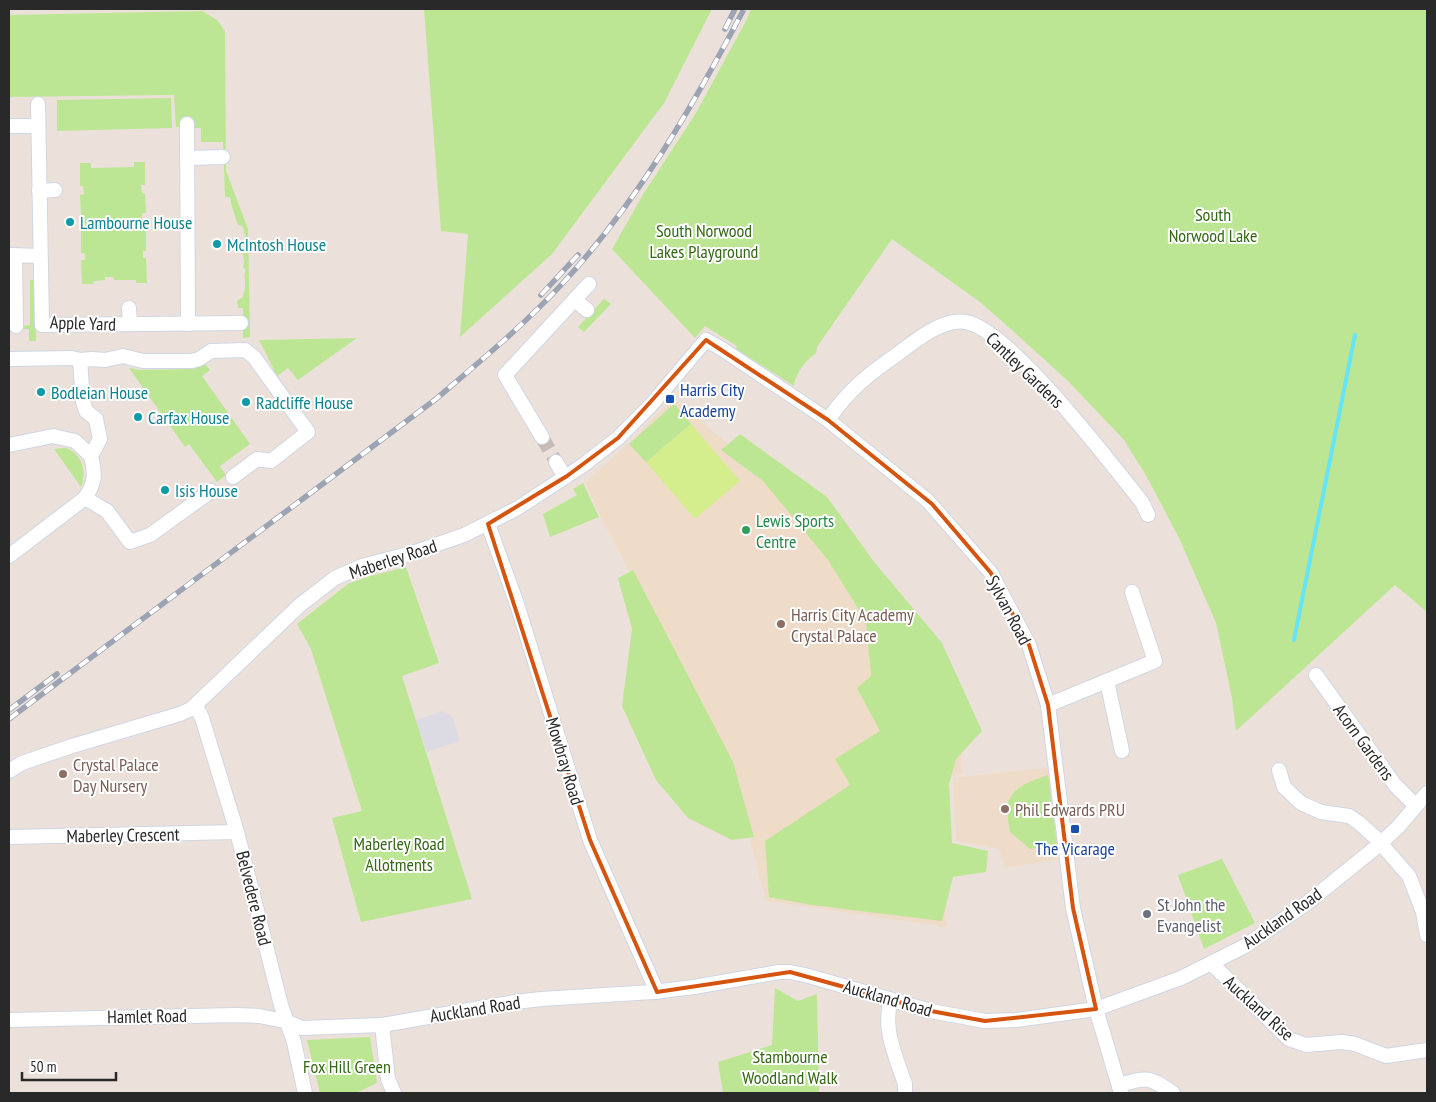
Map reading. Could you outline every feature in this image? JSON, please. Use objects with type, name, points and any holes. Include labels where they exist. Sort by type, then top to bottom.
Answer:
[{"type":"street","name":"Apple Yard","points":[[38,104],[42,325],[241,323]]},
{"type":"street","points":[[187,124],[188,324]]},
{"type":"street","points":[[9,126],[38,126]]},
{"type":"street","points":[[187,158],[223,157]]},
{"type":"street","points":[[39,191],[56,190]]},
{"type":"street","points":[[16,326],[12,255],[40,256]]},
{"type":"street","points":[[542,437],[505,375],[589,284]]},
{"type":"street","points":[[575,300],[587,310]]},
{"type":"street","name":"Apple Yard","points":[[129,308],[130,324]]},
{"type":"street","name":"Cantley Gardens","points":[[828,420],[853,388],[904,349],[932,330],[966,322],[981,328],[993,336],[1040,380],[1142,502],[1148,515]]},
{"type":"street","name":"Sylvan Road","points":[[706,340],[722,348],[828,420],[932,504],[991,573],[1029,645],[1048,705],[1073,908],[1096,1009],[1120,1089]]},
{"type":"street","name":"Maberley Road","points":[[9,771],[30,760],[180,714],[196,706],[295,609],[312,594],[336,578],[362,566],[439,545],[488,524],[516,509],[565,477],[618,438],[651,405],[706,340]]},
{"type":"street","points":[[10,359],[72,358],[80,360],[106,360],[123,356],[143,360],[192,361],[211,351],[245,350],[254,357],[308,432],[271,461],[257,459],[233,477]]},
{"type":"street","points":[[80,360],[83,402],[86,411],[96,419],[100,439],[91,456]]},
{"type":"street","points":[[9,445],[53,436],[75,441],[91,456],[95,473],[92,488],[85,498],[9,556]]},
{"type":"street","points":[[556,462],[565,477]]},
{"type":"street","points":[[85,498],[107,511],[130,542],[150,535],[211,491]]},
{"type":"street","name":"Mowbray Road","points":[[488,524],[517,604],[590,840],[657,992]]},
{"type":"street","points":[[1048,705],[1155,661],[1132,592]]},
{"type":"street","name":"Acorn Gardens","points":[[1316,675],[1395,785],[1416,806]]},
{"type":"street","points":[[1107,681],[1122,751]]},
{"type":"street","name":"Belvedere Road","points":[[196,706],[202,718],[237,832],[285,1021],[294,1042],[305,1093]]},
{"type":"street","points":[[1279,770],[1284,787],[1301,803],[1321,812],[1349,816],[1358,822],[1409,876],[1423,912],[1427,935]]},
{"type":"street","name":"Auckland Road","points":[[285,1021],[302,1028],[382,1026],[515,1002],[657,992],[768,973],[790,972],[872,993],[931,1011],[985,1020],[1016,1020],[1096,1009],[1181,978],[1245,946],[1307,903],[1380,844],[1427,793]]},
{"type":"street","name":"Maberley Crescent","points":[[9,837],[237,832]]},
{"type":"street","name":"Auckland Rise","points":[[1212,964],[1289,1039],[1306,1045],[1342,1042],[1355,1044],[1386,1056],[1427,1050]]},
{"type":"street","points":[[890,1000],[887,1011],[888,1031],[905,1084],[905,1093]]},
{"type":"street","name":"Hamlet Road","points":[[9,1020],[237,1014],[285,1021]]},
{"type":"street","points":[[382,1026],[388,1080],[394,1093]]},
{"type":"street","points":[[1120,1089],[1140,1079],[1150,1079],[1173,1093]]},
{"type":"highlighted area","points":[[706,340],[828,420],[932,504],[991,573],[1029,645],[1048,705],[1073,908],[1096,1009],[985,1021],[931,1011],[790,972],[657,992],[590,840],[488,524],[567,476],[618,438]]},
{"type":"shaded area","name":"Harris City Academy Crystal Palace","points":[[673,398],[857,552],[955,696],[963,774],[933,780],[947,927],[766,901],[730,764],[601,518],[585,482],[629,444]]},
{"type":"shaded area","points":[[442,711],[452,716],[460,741],[427,752],[416,720]]},
{"type":"shaded area","name":"Phil Edwards PRU","points":[[1051,767],[1061,859],[1005,868],[999,849],[956,841],[953,778]]},
{"type":"green space","points":[[424,9],[712,9],[664,103],[552,254],[460,337],[468,234],[441,231]]},
{"type":"green space","name":"South Norwood Lake","points":[[751,9],[1427,9],[1427,612],[1395,585],[1236,731],[1232,698],[1216,623],[1180,540],[1147,477],[1124,440],[1069,382],[980,302],[892,239],[817,347],[816,354],[802,368],[794,386],[736,349],[737,346],[705,326],[695,338],[612,249],[644,193],[696,113]]},
{"type":"green space","points":[[202,11],[217,20],[225,31],[226,171],[248,229],[250,337],[243,338],[243,308],[238,308],[237,301],[243,297],[245,289],[246,270],[243,267],[242,250],[246,240],[243,226],[238,225],[230,197],[225,197],[223,142],[201,142],[201,128],[192,128],[191,122],[180,122],[180,127],[176,127],[174,95],[9,97],[9,15]]},
{"type":"green space","points":[[171,98],[172,128],[57,131],[57,100]]},
{"type":"green space","points":[[134,162],[145,162],[145,185],[141,185],[142,193],[145,194],[146,213],[142,213],[142,219],[146,220],[146,251],[143,251],[143,258],[146,258],[147,283],[136,283],[136,280],[114,280],[113,277],[105,277],[105,280],[94,281],[93,284],[82,284],[81,260],[85,260],[85,253],[81,253],[81,222],[84,222],[84,215],[81,215],[80,195],[84,194],[83,186],[80,186],[80,163],[91,163],[91,168],[134,167]]},
{"type":"green space","points":[[30,280],[35,280],[36,341],[29,341],[29,329],[21,329],[21,326],[30,325]]},
{"type":"green space","points":[[604,299],[611,304],[584,332],[578,327]]},
{"type":"green space","points":[[357,338],[298,380],[288,368],[277,376],[259,340]]},
{"type":"green space","points":[[205,364],[210,370],[202,376],[250,444],[220,466],[226,475],[217,482],[189,444],[185,447],[129,368],[141,370],[193,369]]},
{"type":"green space","points":[[674,404],[691,424],[646,462],[629,444]]},
{"type":"green space","points":[[691,424],[740,481],[695,519],[646,462]]},
{"type":"green space","points":[[740,434],[827,497],[875,563],[942,643],[982,731],[956,759],[949,784],[952,843],[988,851],[986,872],[953,877],[942,921],[812,905],[769,897],[765,841],[850,785],[835,759],[880,731],[857,688],[871,676],[866,621],[828,560],[763,481],[721,450]]},
{"type":"green space","points":[[66,448],[76,454],[82,464],[83,481],[81,487],[54,449]]},
{"type":"green space","points":[[583,483],[599,517],[550,537],[543,514],[577,495],[573,489]]},
{"type":"green space","name":"Maberley Road Allotments","points":[[406,567],[439,663],[402,676],[472,899],[361,922],[332,818],[362,811],[311,649],[297,624],[348,584]]},
{"type":"green space","points":[[633,570],[733,762],[754,837],[732,840],[688,818],[656,780],[622,706],[632,629],[618,578]]},
{"type":"green space","points":[[1048,775],[1057,844],[1030,849],[1010,832],[1007,812],[1008,804],[1016,790],[1031,781]]},
{"type":"green space","points":[[1222,859],[1255,923],[1204,949],[1178,875]]},
{"type":"green space","name":"Stambourne Woodland Walk","points":[[775,988],[798,1001],[817,994],[819,1093],[723,1093],[718,1062],[772,1045]]},
{"type":"green space","name":"Fox Hill Green","points":[[370,1037],[377,1083],[356,1093],[320,1093],[307,1040]]},
{"type":"waterway","points":[[1294,640],[1355,335]]},
{"type":"tunnel","points":[[542,437],[556,462]]},
{"type":"railway","points":[[725,29],[735,9]]},
{"type":"railway","points":[[9,719],[436,399],[532,314],[589,253],[639,187],[705,82],[744,9]]},
{"type":"railway","points":[[541,295],[578,255]]},
{"type":"railway","points":[[9,710],[57,674]]},
{"type":"place","name":"Lambourne House","points":[[70,222]]},
{"type":"place","name":"McIntosh House","points":[[217,244]]},
{"type":"place","name":"Bodleian House","points":[[41,392]]},
{"type":"place","name":"Harris City Academy","points":[[670,399]]},
{"type":"place","name":"Radcliffe House","points":[[246,402]]},
{"type":"place","name":"Carfax House","points":[[138,417]]},
{"type":"place","name":"Isis House","points":[[165,490]]},
{"type":"place","name":"Lewis Sports Centre","points":[[746,530]]},
{"type":"place","name":"Harris City Academy Crystal Palace","points":[[781,624]]},
{"type":"place","name":"Crystal Palace Day Nursery","points":[[63,774]]},
{"type":"place","name":"Phil Edwards PRU","points":[[1005,809]]},
{"type":"place","name":"The Vicarage","points":[[1075,829]]},
{"type":"place","name":"St John the Evangelist","points":[[1147,914]]},
{"type":"park label","name":"South Norwood Lakes Playground","points":[[704,240]]}]
